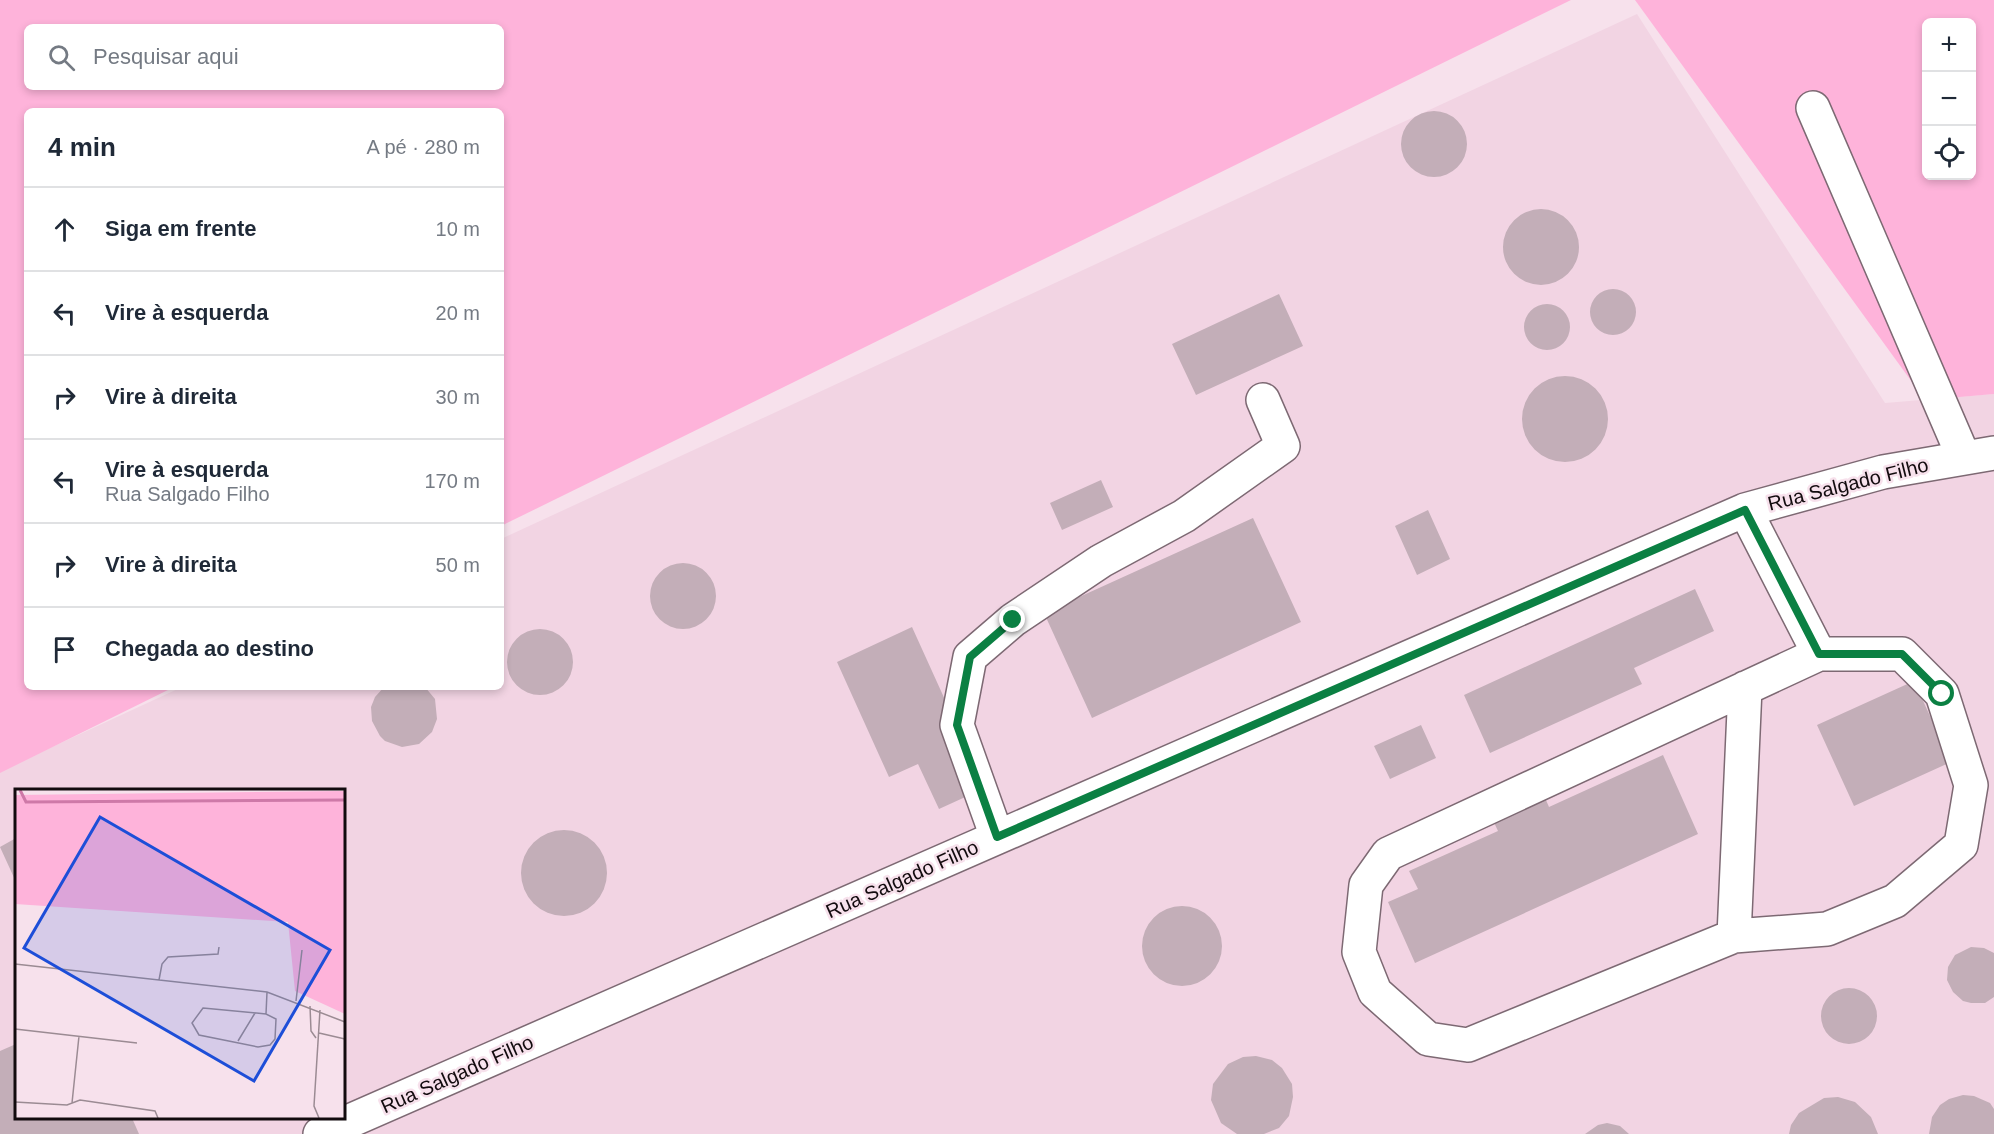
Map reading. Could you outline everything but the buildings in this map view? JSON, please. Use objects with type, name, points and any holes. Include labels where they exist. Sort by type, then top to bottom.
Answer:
[{"type":"lane","points":[[1813,108],[1979,455]]},
{"type":"lane","points":[[997,837],[957,725],[970,657],[1013,620],[1042,600],[1101,561],[1184,516],[1283,446],[1263,400]]},
{"type":"lane","name":"Rua Salgado Filho","points":[[320,1134],[1745,510],[1883,472],[1979,455]]},
{"type":"lane","points":[[1745,510],[1819,654]]},
{"type":"lane","points":[[1819,654],[1902,654],[1942,694],[1971,785],[1961,845],[1895,901],[1827,929],[1734,936],[1467,1045],[1428,1039],[1374,992],[1359,952],[1366,885],[1388,854],[1819,654]]},
{"type":"lane","points":[[1734,936],[1745,688]]},
{"type":"shaded area","points":[[0,0],[1571,0],[504,525],[504,108],[24,108],[24,690],[168,690],[0,773]]},
{"type":"shaded area","points":[[1635,0],[1994,0],[1994,394],[1925,400]]},
{"type":"shaded area","points":[[1637,14],[1885,403],[1994,394],[1994,1134],[0,1134],[0,771],[176,690],[504,690],[504,538]]},
{"type":"route","points":[[1013,620],[970,657],[957,725],[997,837],[1745,510],[1819,654],[1902,654],[1942,694]]}]
